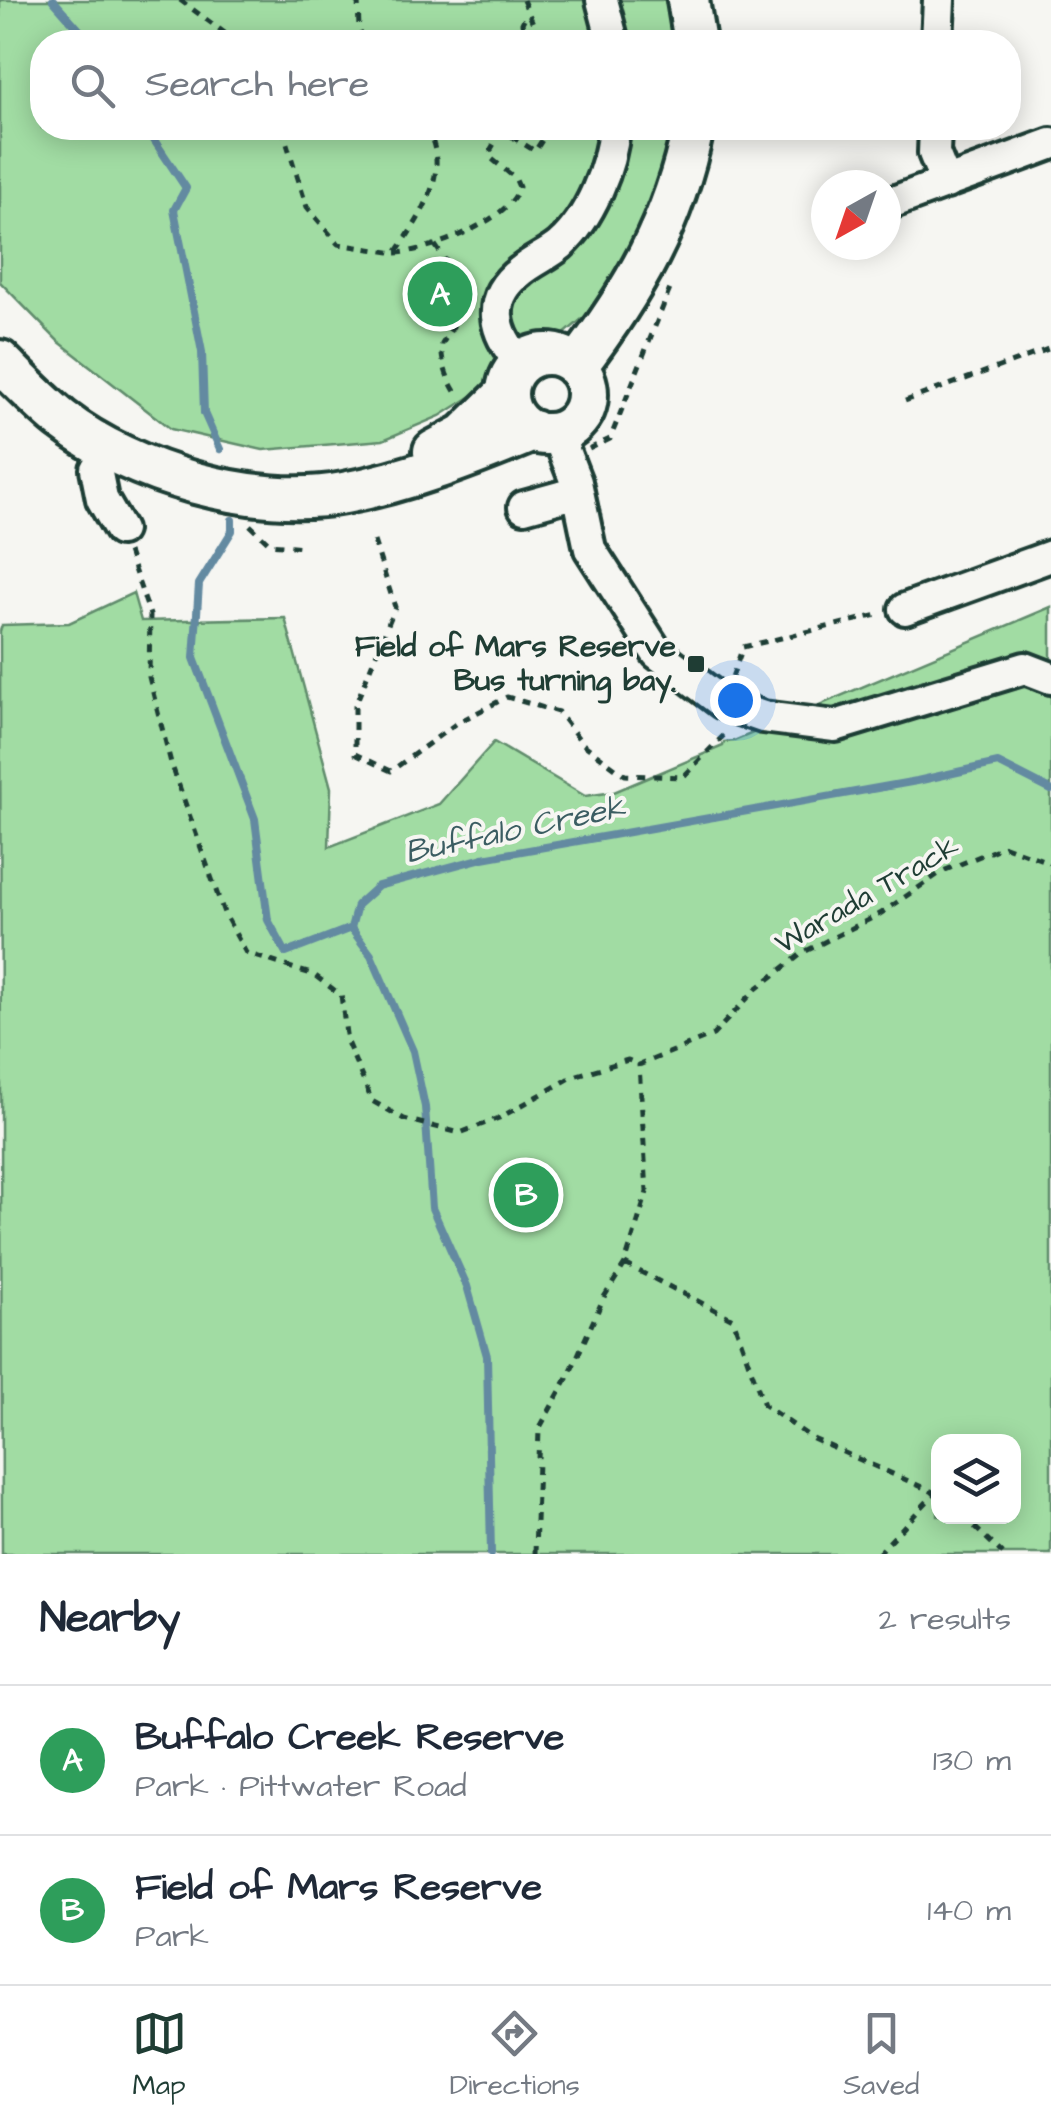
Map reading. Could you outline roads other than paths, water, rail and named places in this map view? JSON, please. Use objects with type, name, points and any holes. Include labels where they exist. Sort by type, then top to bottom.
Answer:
[{"type":"main road","points":[[688,0],[693,30]]},
{"type":"main road","points":[[576,367],[633,286],[662,232],[677,194],[690,140]]},
{"type":"main road","points":[[0,334],[41,380],[73,406],[153,453],[214,473],[331,479],[447,447],[480,423],[514,379],[543,354],[555,355],[576,367],[586,388],[586,399],[577,420],[545,432],[342,494],[293,497],[241,493],[192,481],[110,448],[64,421],[0,361]]},
{"type":"main road","points":[[514,379],[514,417],[545,432]]},
{"type":"street","points":[[602,0],[610,30]]},
{"type":"street","points":[[938,0],[938,30]]},
{"type":"street","points":[[514,379],[495,315],[502,293],[517,273],[561,244],[597,194],[613,140]]},
{"type":"street","points":[[935,140],[934,154],[946,183]]},
{"type":"street","points":[[901,199],[1051,144]]},
{"type":"street","points":[[545,432],[578,492],[590,549],[656,653],[726,704],[763,716],[836,726],[1025,668],[1051,678]]},
{"type":"street","points":[[110,448],[96,469],[102,499],[120,530]]},
{"type":"street","points":[[524,507],[578,492]]},
{"type":"street","points":[[906,609],[1051,556]]},
{"type":"waterway","name":"Buffalo Creek","points":[[53,0],[79,30]]},
{"type":"waterway","name":"Buffalo Creek","points":[[154,140],[186,188],[174,210],[202,352],[204,413],[220,449]]},
{"type":"waterway","name":"Buffalo Creek","points":[[232,520],[232,531],[199,584],[194,658],[255,819],[268,920],[286,953],[351,928]]},
{"type":"waterway","name":"Buffalo Creek","points":[[351,928],[357,905],[378,886],[483,858],[917,781],[998,763],[1051,790]]},
{"type":"waterway","points":[[351,928],[371,955],[413,1051],[425,1107],[432,1208],[467,1286],[487,1356],[491,1554]]},
{"type":"place","name":"Buffalo Creek Reserve","points":[[440,294]]},
{"type":"place","name":"Field of Mars Reserve Bus turning bay.","points":[[696,664]]},
{"type":"place","name":"Field of Mars Reserve","points":[[526,1195]]}]
